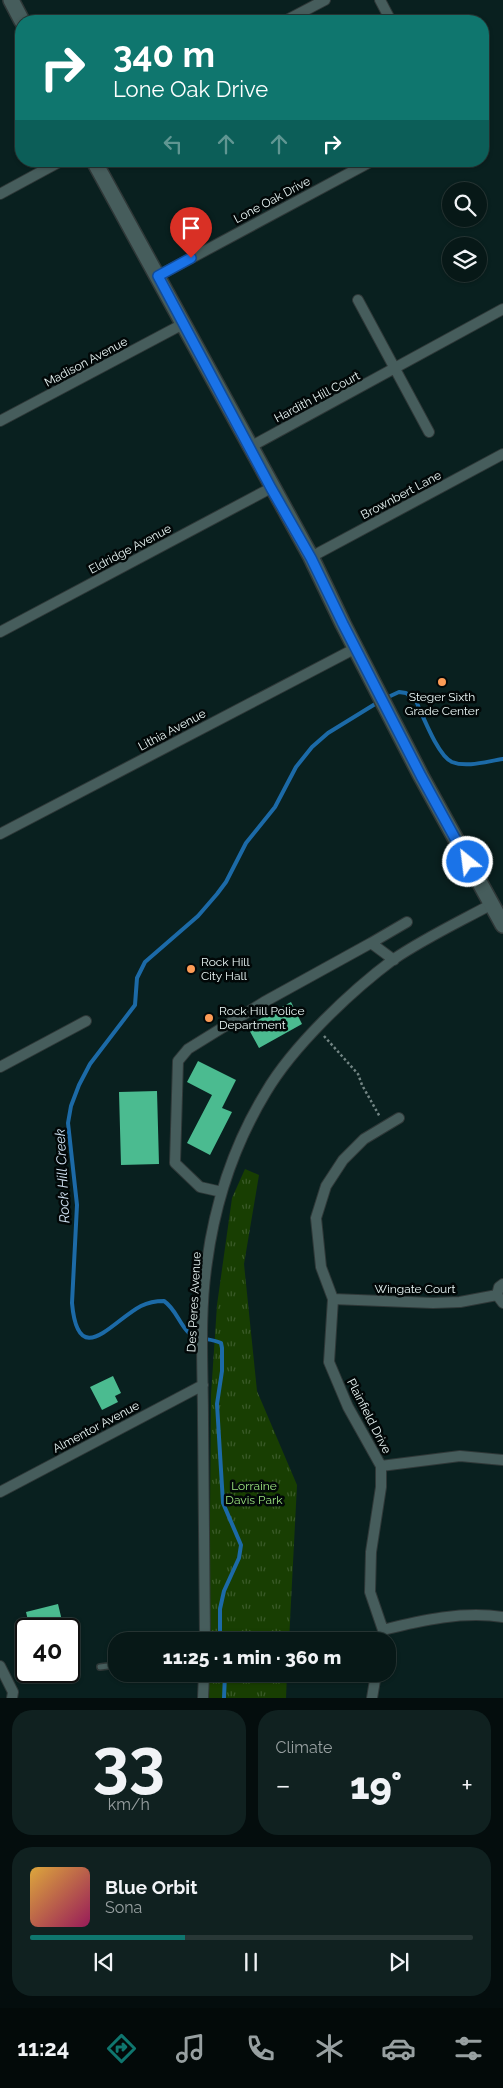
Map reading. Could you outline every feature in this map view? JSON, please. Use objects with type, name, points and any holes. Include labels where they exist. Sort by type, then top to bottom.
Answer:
[{"type":"street","points":[[10,0],[19,15]]},
{"type":"street","points":[[296,15],[325,0]]},
{"type":"street","points":[[380,0],[388,15]]},
{"type":"street","points":[[0,194],[50,167]]},
{"type":"street","points":[[97,167],[271,488],[311,558],[442,816],[503,925]]},
{"type":"street","name":"Lone Oak Drive","points":[[158,276],[361,167]]},
{"type":"street","points":[[358,300],[429,432]]},
{"type":"street","name":"Hardith Hill Court","points":[[250,448],[503,309]]},
{"type":"street","name":"Madison Avenue","points":[[0,421],[183,324]]},
{"type":"street","name":"Brownbert Lane","points":[[311,558],[503,454]]},
{"type":"street","name":"Eldridge Avenue","points":[[0,632],[271,488]]},
{"type":"street","name":"Lithia Avenue","points":[[0,834],[356,648]]},
{"type":"street","name":"Des Peres Avenue","points":[[205,1632],[203,1331],[206,1263],[222,1192],[243,1136],[266,1091],[298,1048],[338,1006],[394,960],[492,904]]},
{"type":"street","points":[[222,1192],[200,1187],[175,1163],[178,1061],[188,1049],[264,1002],[407,922]]},
{"type":"street","points":[[371,943],[394,960]]},
{"type":"street","points":[[0,1066],[86,1021]]},
{"type":"street","name":"Plainfield Drive","points":[[383,1630],[370,1592],[370,1552],[381,1487],[381,1466],[348,1407],[329,1362],[333,1299],[321,1267],[316,1218],[326,1186],[343,1160],[364,1139],[399,1118]]},
{"type":"street","points":[[500,1299],[499,1287],[503,1284]]},
{"type":"street","name":"Wingate Court","points":[[333,1299],[433,1304],[500,1299]]},
{"type":"street","name":"Almentor Avenue","points":[[0,1492],[203,1385]]},
{"type":"street","points":[[381,1466],[460,1456],[503,1460]]},
{"type":"street","points":[[383,1630],[430,1618],[491,1615],[503,1617]]},
{"type":"street","points":[[0,1666],[13,1692],[12,1698]]},
{"type":"street","points":[[203,1698],[204,1682]]},
{"type":"street","points":[[372,1698],[375,1682]]},
{"type":"lane","points":[[100,1667],[108,1666]]},
{"type":"path","points":[[316,1029],[358,1074],[385,1127]]},
{"type":"green space","name":"Lorraine Davis Park","points":[[245,1169],[259,1175],[244,1264],[257,1391],[297,1485],[289,1632],[209,1632],[211,1395],[217,1305],[232,1198]]},
{"type":"green space","points":[[208,1682],[287,1682],[286,1698],[207,1698]]},
{"type":"building","points":[[291,1002],[302,1024],[259,1048],[247,1026]]},
{"type":"building","points":[[198,1061],[236,1080],[222,1108],[232,1112],[210,1155],[187,1143],[212,1095],[187,1082]]},
{"type":"building","points":[[157,1091],[159,1164],[121,1165],[119,1092]]},
{"type":"building","points":[[113,1376],[121,1393],[115,1396],[118,1402],[102,1410],[90,1387]]},
{"type":"building","points":[[58,1604],[61,1618],[27,1618],[26,1612]]},
{"type":"waterway","name":"Rock Hill Creek","points":[[386,698],[399,692],[406,693],[416,701],[436,744],[441,752],[452,762],[471,764],[503,759]]},
{"type":"waterway","name":"Rock Hill Creek","points":[[220,1632],[220,1609],[224,1591],[239,1558],[241,1545],[223,1503],[217,1404],[222,1371],[221,1343],[196,1337],[189,1333],[172,1308],[164,1301],[152,1302],[141,1306],[98,1336],[89,1338],[81,1334],[75,1323],[72,1303],[77,1205],[68,1123],[71,1106],[90,1064],[135,1005],[137,978],[145,962],[198,916],[217,894],[226,882],[246,843],[275,807],[296,767],[312,747],[328,733],[380,701]]},
{"type":"waterway","name":"Rock Hill Creek","points":[[224,1698],[225,1682]]},
{"type":"place","name":"Steger Sixth Grade Center","points":[[442,682]]},
{"type":"place","name":"Rock Hill City Hall","points":[[191,969]]},
{"type":"place","name":"Rock Hill Police Department","points":[[209,1018]]},
{"type":"route","points":[[191,258],[158,276],[271,488],[311,558],[421,776],[468,862]]}]
